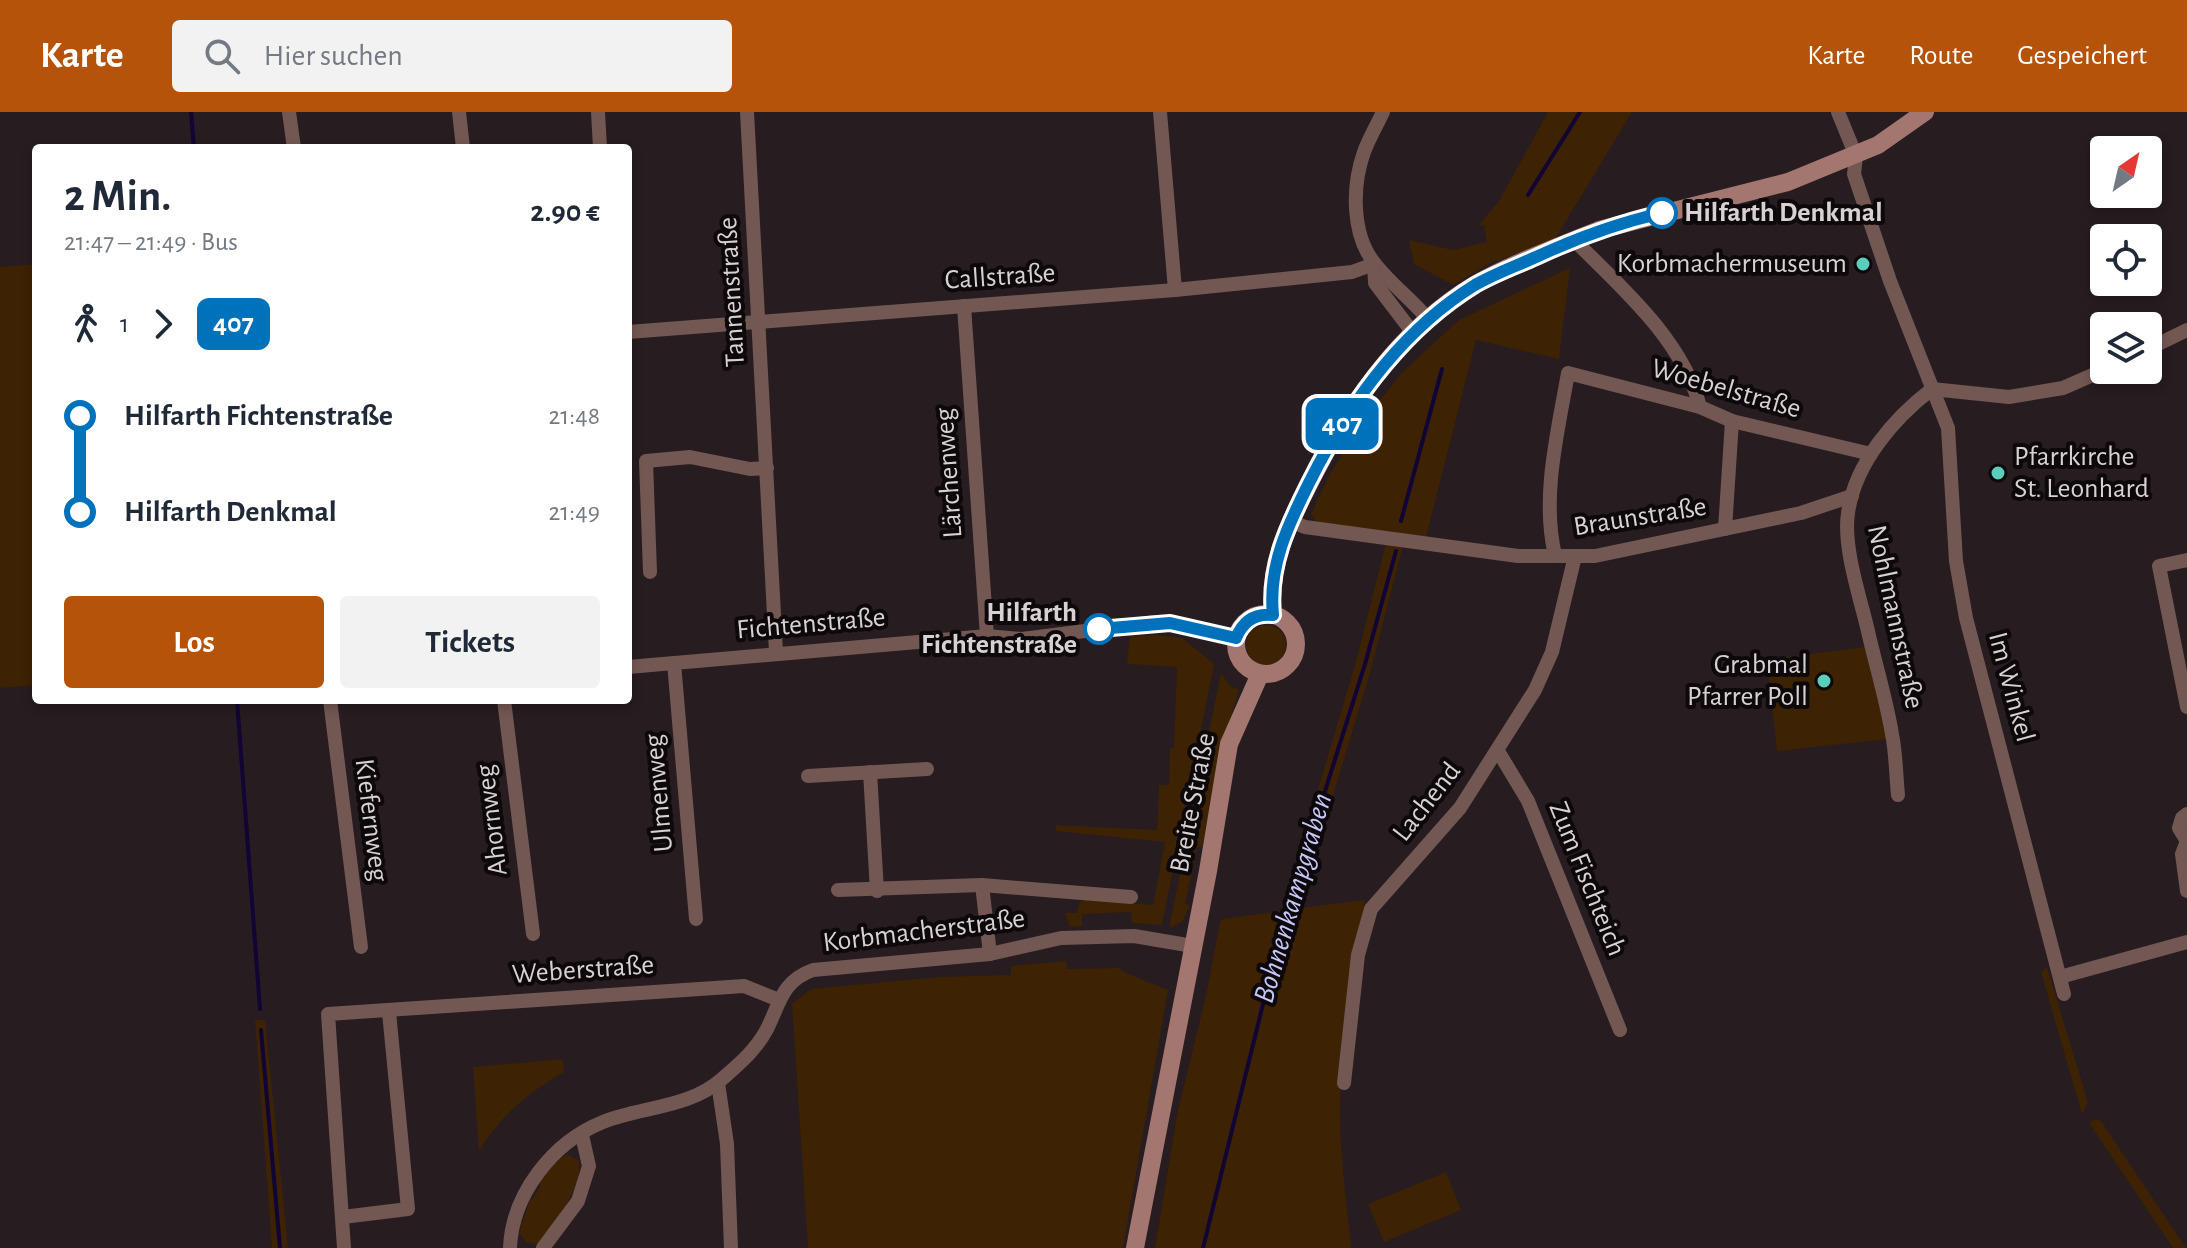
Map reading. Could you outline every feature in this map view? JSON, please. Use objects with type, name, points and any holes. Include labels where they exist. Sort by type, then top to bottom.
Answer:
[{"type":"main road","points":[[1273,615],[1271,597],[1276,558],[1290,521],[1324,454],[1375,375],[1428,319],[1478,283],[1574,240],[1610,227],[1788,182],[1878,145],[1925,112]]},
{"type":"main road","points":[[1260,615],[1273,615],[1292,628],[1296,651],[1291,662],[1282,670],[1260,674],[1242,662],[1236,638],[1248,620],[1260,615]]},
{"type":"main road","name":"Breite Straße","points":[[1135,1248],[1229,744],[1260,674]]},
{"type":"street","points":[[289,112],[293,144]]},
{"type":"street","points":[[459,112],[463,144]]},
{"type":"street","points":[[598,112],[600,144]]},
{"type":"street","name":"Tannenstraße","points":[[747,112],[776,652]]},
{"type":"street","points":[[1160,112],[1175,290]]},
{"type":"street","points":[[1383,112],[1365,150],[1358,176],[1356,197],[1359,228],[1374,264],[1413,300],[1428,319]]},
{"type":"street","points":[[1838,112],[1856,156],[1854,174],[1890,281],[1932,389],[2009,397],[2063,388],[2090,376]]},
{"type":"street","points":[[1574,240],[1650,317],[1696,393],[1700,407]]},
{"type":"street","points":[[1374,264],[1375,283],[1413,333]]},
{"type":"street","name":"Callstraße","points":[[632,332],[1175,290],[1352,272],[1374,264]]},
{"type":"street","name":"Lärchenweg","points":[[964,306],[987,636]]},
{"type":"street","points":[[2162,342],[2187,330]]},
{"type":"street","name":"Woebelstraße","points":[[1555,555],[1551,529],[1552,485],[1568,373],[1700,407],[1732,421],[1871,454]]},
{"type":"street","name":"Nohlmannstraße","points":[[1898,795],[1893,736],[1849,542],[1847,514],[1871,454],[1905,410],[1932,389]]},
{"type":"street","name":"Im Winkel","points":[[1932,389],[1948,428],[1956,561],[1966,618],[2064,994]]},
{"type":"street","points":[[1725,529],[1732,421]]},
{"type":"street","points":[[650,572],[646,461],[690,457],[750,469],[767,468]]},
{"type":"street","name":"Braunstraße","points":[[1290,521],[1305,527],[1518,556],[1595,556],[1801,513],[1852,496]]},
{"type":"street","name":"Lachend","points":[[1344,1083],[1358,955],[1371,909],[1460,808],[1535,690],[1552,652],[1575,556]]},
{"type":"street","points":[[2187,560],[2159,566],[2187,702]]},
{"type":"street","name":"Fichtenstraße","points":[[632,667],[987,636],[1022,639],[1156,622],[1236,638]]},
{"type":"street","name":"Ulmenweg","points":[[674,663],[696,919]]},
{"type":"street","name":"Kiefernweg","points":[[331,704],[361,947]]},
{"type":"street","name":"Ahornweg","points":[[504,704],[533,934]]},
{"type":"street","name":"Zum Fischteich","points":[[1498,751],[1528,801],[1620,1030]]},
{"type":"street","points":[[808,776],[927,769]]},
{"type":"street","points":[[870,772],[877,891]]},
{"type":"street","points":[[2187,814],[2179,828],[2187,841],[2182,854],[2187,891]]},
{"type":"street","points":[[982,885],[990,954]]},
{"type":"street","points":[[838,890],[982,885],[1131,897]]},
{"type":"street","name":"Korbmacherstraße","points":[[510,1248],[510,1229],[521,1201],[540,1168],[603,1122],[693,1097],[718,1083],[749,1056],[766,1030],[779,1000],[798,975],[813,970],[990,954],[1061,938],[1134,936],[1193,946]]},
{"type":"street","points":[[2060,977],[2187,942]]},
{"type":"street","name":"Weberstraße","points":[[343,1217],[328,1014],[744,986],[779,1000]]},
{"type":"street","points":[[344,1248],[343,1217],[408,1209],[389,1012]]},
{"type":"street","points":[[718,1083],[727,1144],[731,1248]]},
{"type":"street","points":[[543,1248],[578,1201],[589,1166],[582,1135]]},
{"type":"shaded area","points":[[1548,112],[1632,112],[1555,239],[1487,265],[1453,285],[1414,264],[1409,240],[1453,250],[1487,242],[1484,225],[1478,226],[1499,201]]},
{"type":"shaded area","points":[[32,264],[32,685],[0,688],[0,267]]},
{"type":"shaded area","points":[[1570,268],[1559,359],[1476,340],[1426,537],[1317,522],[1311,514],[1330,474],[1369,414],[1400,375],[1459,320]]},
{"type":"shaded area","points":[[1386,543],[1403,546],[1370,673],[1299,908],[1365,900],[1348,1014],[1340,1103],[1351,1248],[1155,1248],[1177,1115],[1207,991],[1220,921],[1282,911],[1357,658]]},
{"type":"shaded area","points":[[1266,625],[1280,631],[1286,645],[1280,659],[1266,665],[1252,659],[1246,645],[1252,631]]},
{"type":"shaded area","points":[[1130,636],[1182,638],[1214,664],[1162,925],[1132,923],[1131,912],[1082,914],[1082,926],[1070,927],[1065,913],[1077,913],[1079,903],[1085,900],[1153,905],[1165,842],[1056,831],[1056,825],[1157,830],[1159,785],[1169,785],[1170,748],[1174,748],[1177,667],[1127,664]]},
{"type":"shaded area","points":[[1866,647],[1888,739],[1777,751],[1767,659]]},
{"type":"shaded area","points":[[1221,673],[1230,686],[1239,690],[1223,741],[1202,847],[1197,847],[1185,904],[1190,905],[1182,922],[1169,928]]},
{"type":"shaded area","points":[[1066,961],[1067,969],[1119,968],[1168,990],[1123,1248],[808,1248],[792,1004],[811,989],[939,977],[1011,975],[1011,966]]},
{"type":"shaded area","points":[[2047,967],[2088,1102],[2082,1114],[2041,972]]},
{"type":"shaded area","points":[[255,1020],[265,1020],[288,1248],[272,1248]]},
{"type":"shaded area","points":[[563,1059],[564,1072],[516,1106],[479,1151],[473,1067]]},
{"type":"shaded area","points":[[2096,1119],[2101,1121],[2186,1248],[2173,1248],[2089,1123]]},
{"type":"shaded area","points":[[567,1154],[579,1161],[573,1192],[540,1241],[536,1244],[526,1242],[519,1232],[530,1200],[549,1168]]},
{"type":"shaded area","points":[[1446,1172],[1461,1210],[1384,1242],[1368,1204]]},
{"type":"waterway","points":[[191,112],[194,144]]},
{"type":"waterway","name":"Bohnenkampgraben","points":[[1528,195],[1580,112]]},
{"type":"waterway","name":"Bohnenkampgraben","points":[[1401,521],[1442,369]]},
{"type":"waterway","name":"Bohnenkampgraben","points":[[1203,1248],[1281,931],[1365,664],[1396,551]]},
{"type":"waterway","points":[[237,704],[260,1009]]},
{"type":"waterway","points":[[261,1030],[280,1248]]},
{"type":"bus line","name":"407","points":[[1099,629],[1156,622],[1236,638],[1248,620],[1260,615],[1273,615],[1271,597],[1276,558],[1290,521],[1351,409],[1375,375],[1413,333],[1478,283],[1599,230],[1662,213]]},
{"type":"place","name":"Hilfarth Denkmal","points":[[1662,213]]},
{"type":"place","name":"Korbmachermuseum","points":[[1863,264]]},
{"type":"place","name":"Pfarrkirche St. Leonhard","points":[[1998,473]]},
{"type":"place","name":"Hilfarth Fichtenstraße","points":[[1099,629]]},
{"type":"place","name":"Grabmal Pfarrer Poll","points":[[1824,681]]}]
